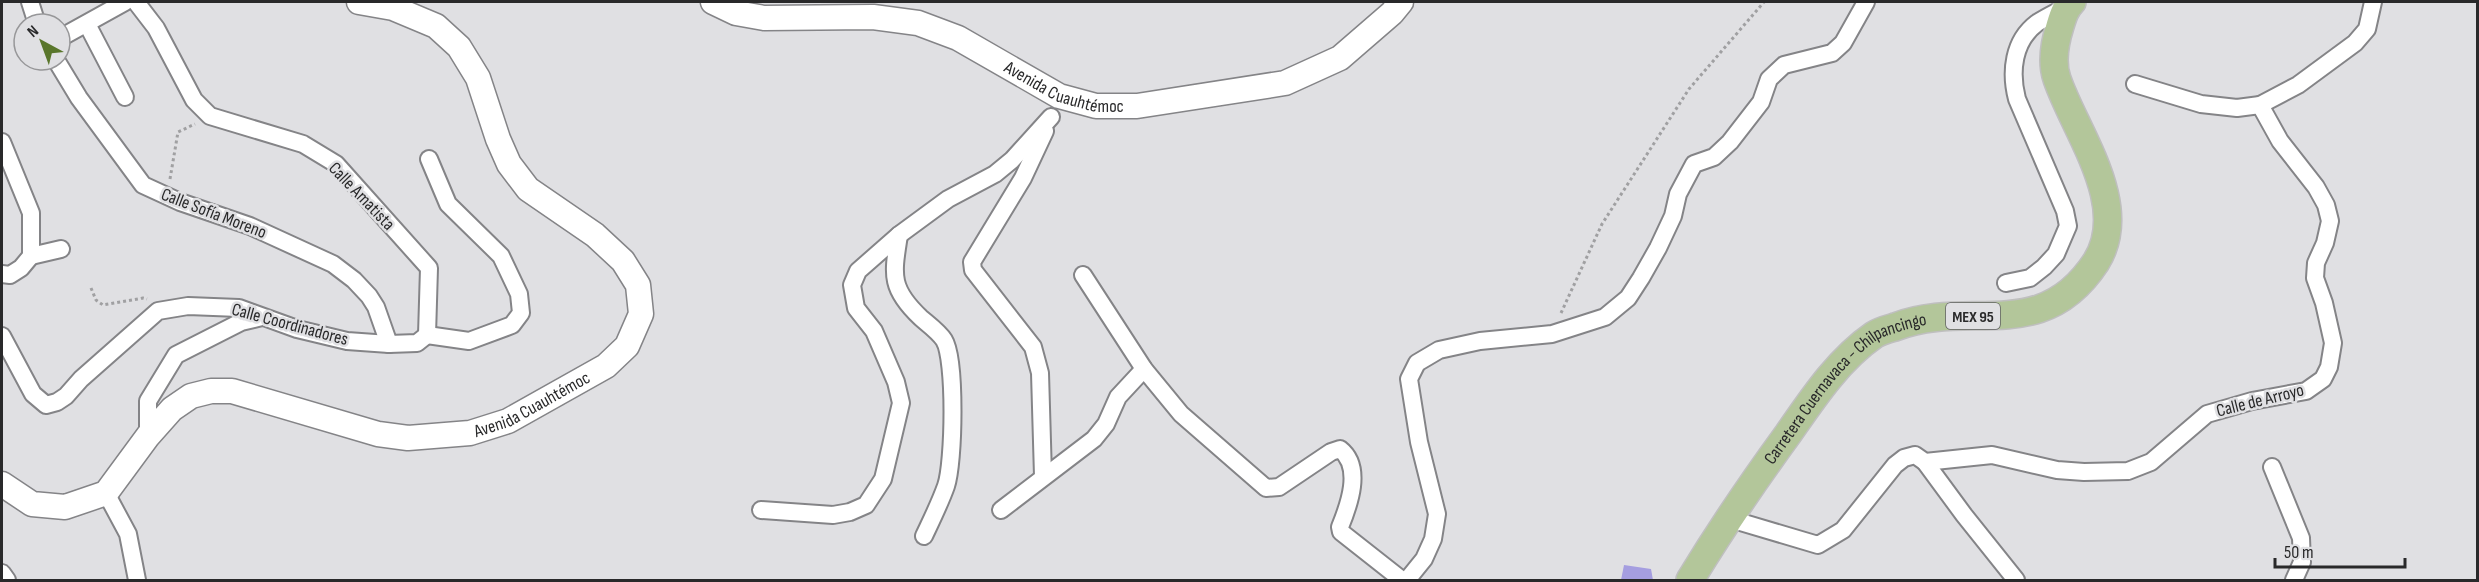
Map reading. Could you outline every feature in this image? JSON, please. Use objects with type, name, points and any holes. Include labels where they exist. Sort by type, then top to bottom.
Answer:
[{"type":"main road","name":"Avenida Cuauhtémoc","points":[[106,493],[148,436],[172,409],[191,396],[211,391],[232,391],[378,434],[408,438],[470,433],[508,421],[606,366],[627,346],[641,314],[638,285],[623,261],[595,235],[528,189],[498,139],[478,78],[459,46],[436,26],[393,8],[359,2]]},
{"type":"main road","name":"Avenida Cuauhtémoc","points":[[713,2],[736,13],[764,18],[873,16],[918,23],[958,39],[1055,107],[1137,106],[1285,83],[1340,58],[1392,13],[1401,2]]},
{"type":"main road","name":"Carretera Cuernavaca - Chilpancingo","points":[[1690,580],[1727,518],[1818,391],[1842,363],[1875,334],[1915,319],[2016,315],[2055,304],[2075,288],[2097,260],[2108,233],[2106,207],[2093,156],[2056,77],[2054,43],[2069,4]]},
{"type":"main road","points":[[2,484],[32,504],[65,507],[106,493]]},
{"type":"street","points":[[72,32],[125,2]]},
{"type":"street","name":"Calle Amatista","points":[[136,2],[156,28],[194,100],[210,116],[303,144],[336,164],[398,232],[429,268],[427,335]]},
{"type":"street","points":[[1407,580],[1424,559],[1433,538],[1437,514],[1419,442],[1409,379],[1417,363],[1439,350],[1480,341],[1552,334],[1605,318],[1628,298],[1658,248],[1673,216],[1678,194],[1694,164],[1714,157],[1730,142],[1761,102],[1769,79],[1784,65],[1832,53],[1843,43],[1866,2]]},
{"type":"street","points":[[2135,84],[2201,104],[2237,108],[2260,105],[2293,88],[2355,43],[2367,29],[2373,2]]},
{"type":"street","points":[[2006,283],[2030,278],[2044,267],[2056,254],[2068,226],[2065,211],[2016,99],[2012,80],[2016,52],[2025,35],[2037,23],[2069,4]]},
{"type":"street","points":[[87,24],[125,97]]},
{"type":"street","name":"Calle Sofía Moreno","points":[[63,72],[79,98],[143,185],[164,195],[250,226],[333,264],[354,280],[369,296],[376,307],[389,344]]},
{"type":"street","name":"Calle de Arroyo","points":[[1727,518],[1818,545],[1843,530],[1895,465],[1904,458],[1915,455],[1925,462],[1992,455],[2057,470],[2127,471],[2151,462],[2207,414],[2252,400],[2306,391],[2323,379],[2329,367],[2333,343],[2324,303],[2315,278],[2316,264],[2325,243],[2330,221],[2326,205],[2316,187],[2280,141],[2260,105]]},
{"type":"street","points":[[761,510],[833,515],[850,512],[866,505],[883,479],[901,403],[896,382],[873,331],[856,308],[852,285],[858,271],[899,235],[948,199],[995,174],[1012,160],[1055,107]]},
{"type":"street","points":[[1043,476],[1040,373],[1033,347],[973,270],[972,262],[1023,178],[1055,107]]},
{"type":"street","points":[[2,142],[31,213],[31,256]]},
{"type":"street","points":[[389,344],[417,343],[427,335],[469,341],[512,325],[521,313],[519,294],[501,256],[448,204],[429,159]]},
{"type":"street","points":[[899,235],[893,272],[899,292],[913,310],[944,340],[951,362],[950,466],[947,484],[924,536]]},
{"type":"street","points":[[2,274],[10,275],[21,268],[31,256],[61,249]]},
{"type":"street","points":[[1083,275],[1144,369],[1181,414],[1266,488],[1279,487],[1331,452],[1340,449],[1347,454],[1351,464],[1352,495],[1340,527],[1341,532],[1402,580]]},
{"type":"street","name":"Calle Coordinadores","points":[[2,336],[33,394],[46,405],[66,396],[81,379],[158,311],[188,306],[239,308],[297,329],[347,341],[389,344]]},
{"type":"street","points":[[148,436],[148,401],[176,355],[241,322],[262,317]]},
{"type":"street","points":[[1000,510],[1094,439],[1106,424],[1118,397],[1144,369]]},
{"type":"street","points":[[1925,462],[2016,580]]},
{"type":"street","points":[[2272,467],[2301,538],[2302,562],[2294,580]]},
{"type":"street","points":[[106,493],[128,534],[137,580]]},
{"type":"street","points":[[2,573],[8,580]]},
{"type":"path","points":[[1552,334],[1608,214],[1689,89],[1764,2]]},
{"type":"path","points":[[164,195],[172,173],[178,132]]},
{"type":"path","points":[[91,288],[96,300],[103,305],[143,298]]},
{"type":"shaded area","points":[[1624,565],[1651,569],[1653,580],[1621,580]]}]
